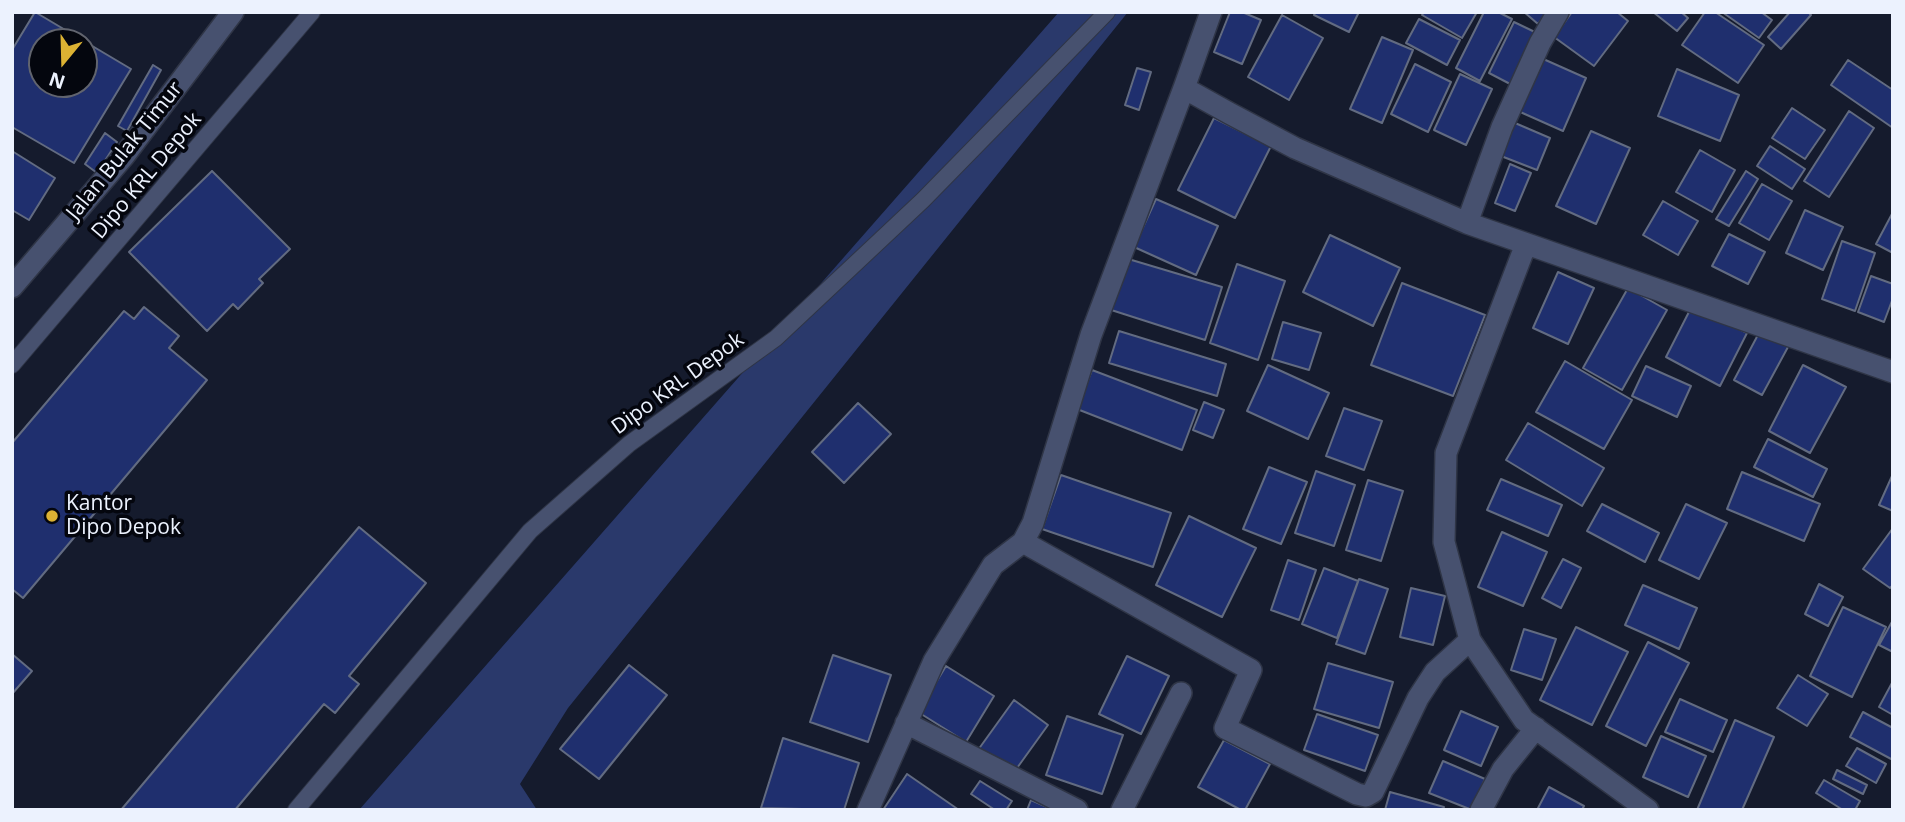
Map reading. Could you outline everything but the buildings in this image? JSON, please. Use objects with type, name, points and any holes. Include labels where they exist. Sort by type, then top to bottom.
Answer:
[{"type":"street","name":"Jalan Bulak Timur","points":[[12,287],[124,156],[233,12]]},
{"type":"street","points":[[868,810],[933,661],[993,565],[1023,542],[1033,523],[1091,335],[1211,12]]},
{"type":"street","points":[[1467,223],[1502,127],[1540,43],[1558,12]]},
{"type":"street","points":[[1184,88],[1296,148],[1467,223],[1893,372]]},
{"type":"street","points":[[1526,244],[1446,453],[1444,542],[1470,640],[1524,720],[1648,810]]},
{"type":"street","points":[[1023,542],[1251,670],[1225,728],[1357,794],[1366,796],[1373,792],[1418,698],[1435,672],[1470,640]]},
{"type":"street","points":[[1122,810],[1181,693]]},
{"type":"street","points":[[906,723],[1077,810]]},
{"type":"street","points":[[1481,810],[1503,768],[1536,728]]},
{"type":"lane","name":"Dipo KRL Depok","points":[[12,365],[312,12]]},
{"type":"lane","name":"Dipo KRL Depok","points":[[296,810],[530,531],[629,444],[776,338],[923,200],[1107,12]]},
{"type":"shaded area","points":[[1059,12],[1128,12],[568,708],[520,784],[537,810],[359,810]]},
{"type":"place","name":"Kantor Dipo Depok","points":[[52,516]]}]
